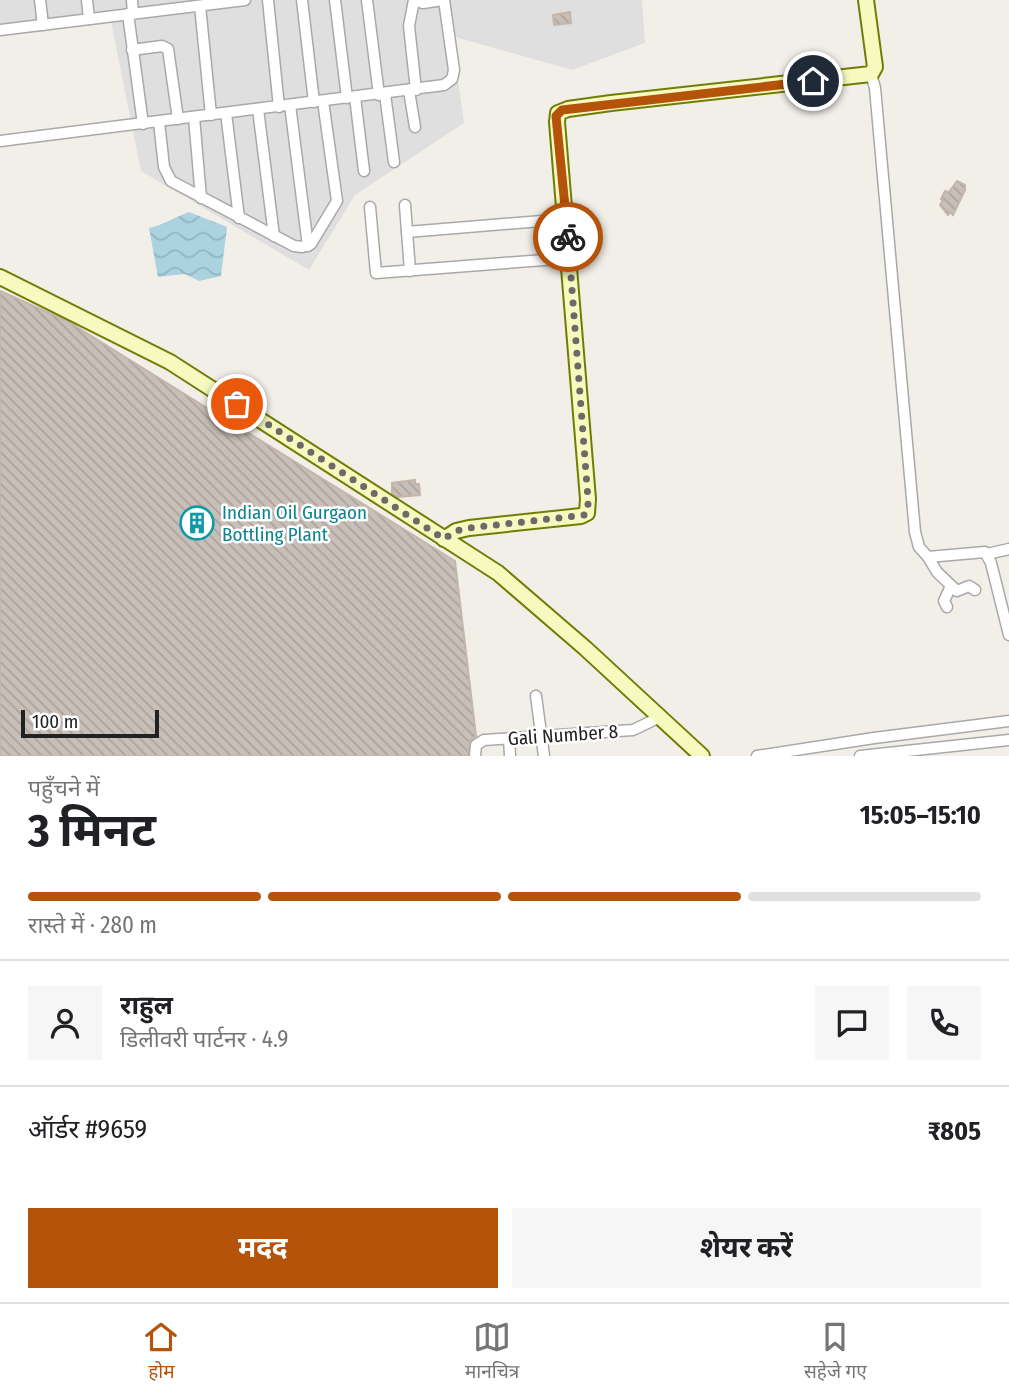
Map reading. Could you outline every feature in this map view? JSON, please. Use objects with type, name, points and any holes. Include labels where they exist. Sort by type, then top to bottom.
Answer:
[{"type":"street","points":[[40,0],[43,25]]},
{"type":"street","points":[[87,0],[89,19]]},
{"type":"street","points":[[131,0],[132,50],[143,124]]},
{"type":"street","points":[[0,30],[131,14],[178,4],[200,6],[245,0]]},
{"type":"street","points":[[268,0],[309,246]]},
{"type":"street","points":[[302,0],[337,201],[309,246]]},
{"type":"street","points":[[335,0],[364,171]]},
{"type":"street","points":[[367,0],[394,162]]},
{"type":"street","points":[[0,141],[351,98],[413,90],[444,85],[453,79],[454,70],[443,0],[414,0],[409,26],[413,90],[415,127]]},
{"type":"street","points":[[866,0],[875,67],[871,74],[877,102],[915,532],[919,547],[951,586],[960,592],[969,586],[975,590]]},
{"type":"street","points":[[200,6],[211,115]]},
{"type":"street","points":[[132,50],[162,47],[168,49],[178,119]]},
{"type":"street","points":[[444,539],[456,531],[469,528],[575,517],[587,513],[570,258],[556,116],[562,110],[871,74]]},
{"type":"street","points":[[258,109],[274,236]]},
{"type":"street","points":[[226,113],[239,218]]},
{"type":"street","points":[[194,117],[201,198]]},
{"type":"street","points":[[159,122],[164,167],[168,178],[294,246],[309,246]]},
{"type":"street","points":[[405,205],[410,271]]},
{"type":"street","points":[[370,207],[376,273],[570,258]]},
{"type":"street","points":[[407,232],[566,219]]},
{"type":"street","points":[[0,276],[179,368],[498,573],[526,595],[702,756]]},
{"type":"street","points":[[928,557],[979,551],[987,554],[1009,548]]},
{"type":"street","points":[[987,554],[1009,635]]},
{"type":"street","points":[[947,607],[944,598],[951,586]]},
{"type":"street","points":[[536,696],[544,756]]},
{"type":"street","name":"Gali Number 8","points":[[475,756],[475,748],[479,742],[633,730],[660,717]]},
{"type":"street","points":[[757,756],[1009,721]]},
{"type":"street","points":[[509,738],[510,756]]},
{"type":"street","points":[[860,756],[1009,740]]},
{"type":"shaded area","points":[[0,0],[642,0],[645,43],[572,70],[452,36],[464,123],[355,195],[309,270],[141,171],[111,22],[0,31]]},
{"type":"water","points":[[189,212],[227,227],[221,276],[199,281],[185,274],[158,277],[149,228]]},
{"type":"building","points":[[570,12],[571,23],[554,25],[553,15]]},
{"type":"building","points":[[957,181],[965,185],[965,190],[953,215],[950,212],[948,215],[940,205],[943,200],[941,199],[945,191],[949,192]]},
{"type":"building","name":"Indian Oil Gurgaon Bottling Plant","points":[[0,291],[67,321],[218,415],[223,426],[236,435],[247,432],[455,561],[476,736],[469,742],[468,756],[0,756]]},
{"type":"building","points":[[415,480],[415,484],[419,484],[420,495],[398,497],[392,493],[392,483]]},
{"type":"way so far","points":[[237,404],[444,539],[462,529],[585,515],[588,499],[568,237]]},
{"type":"place","name":"Indian Oil Gurgaon Bottling Plant","points":[[197,523]]},
{"type":"route","points":[[568,237],[556,116],[562,110],[813,81]]}]
